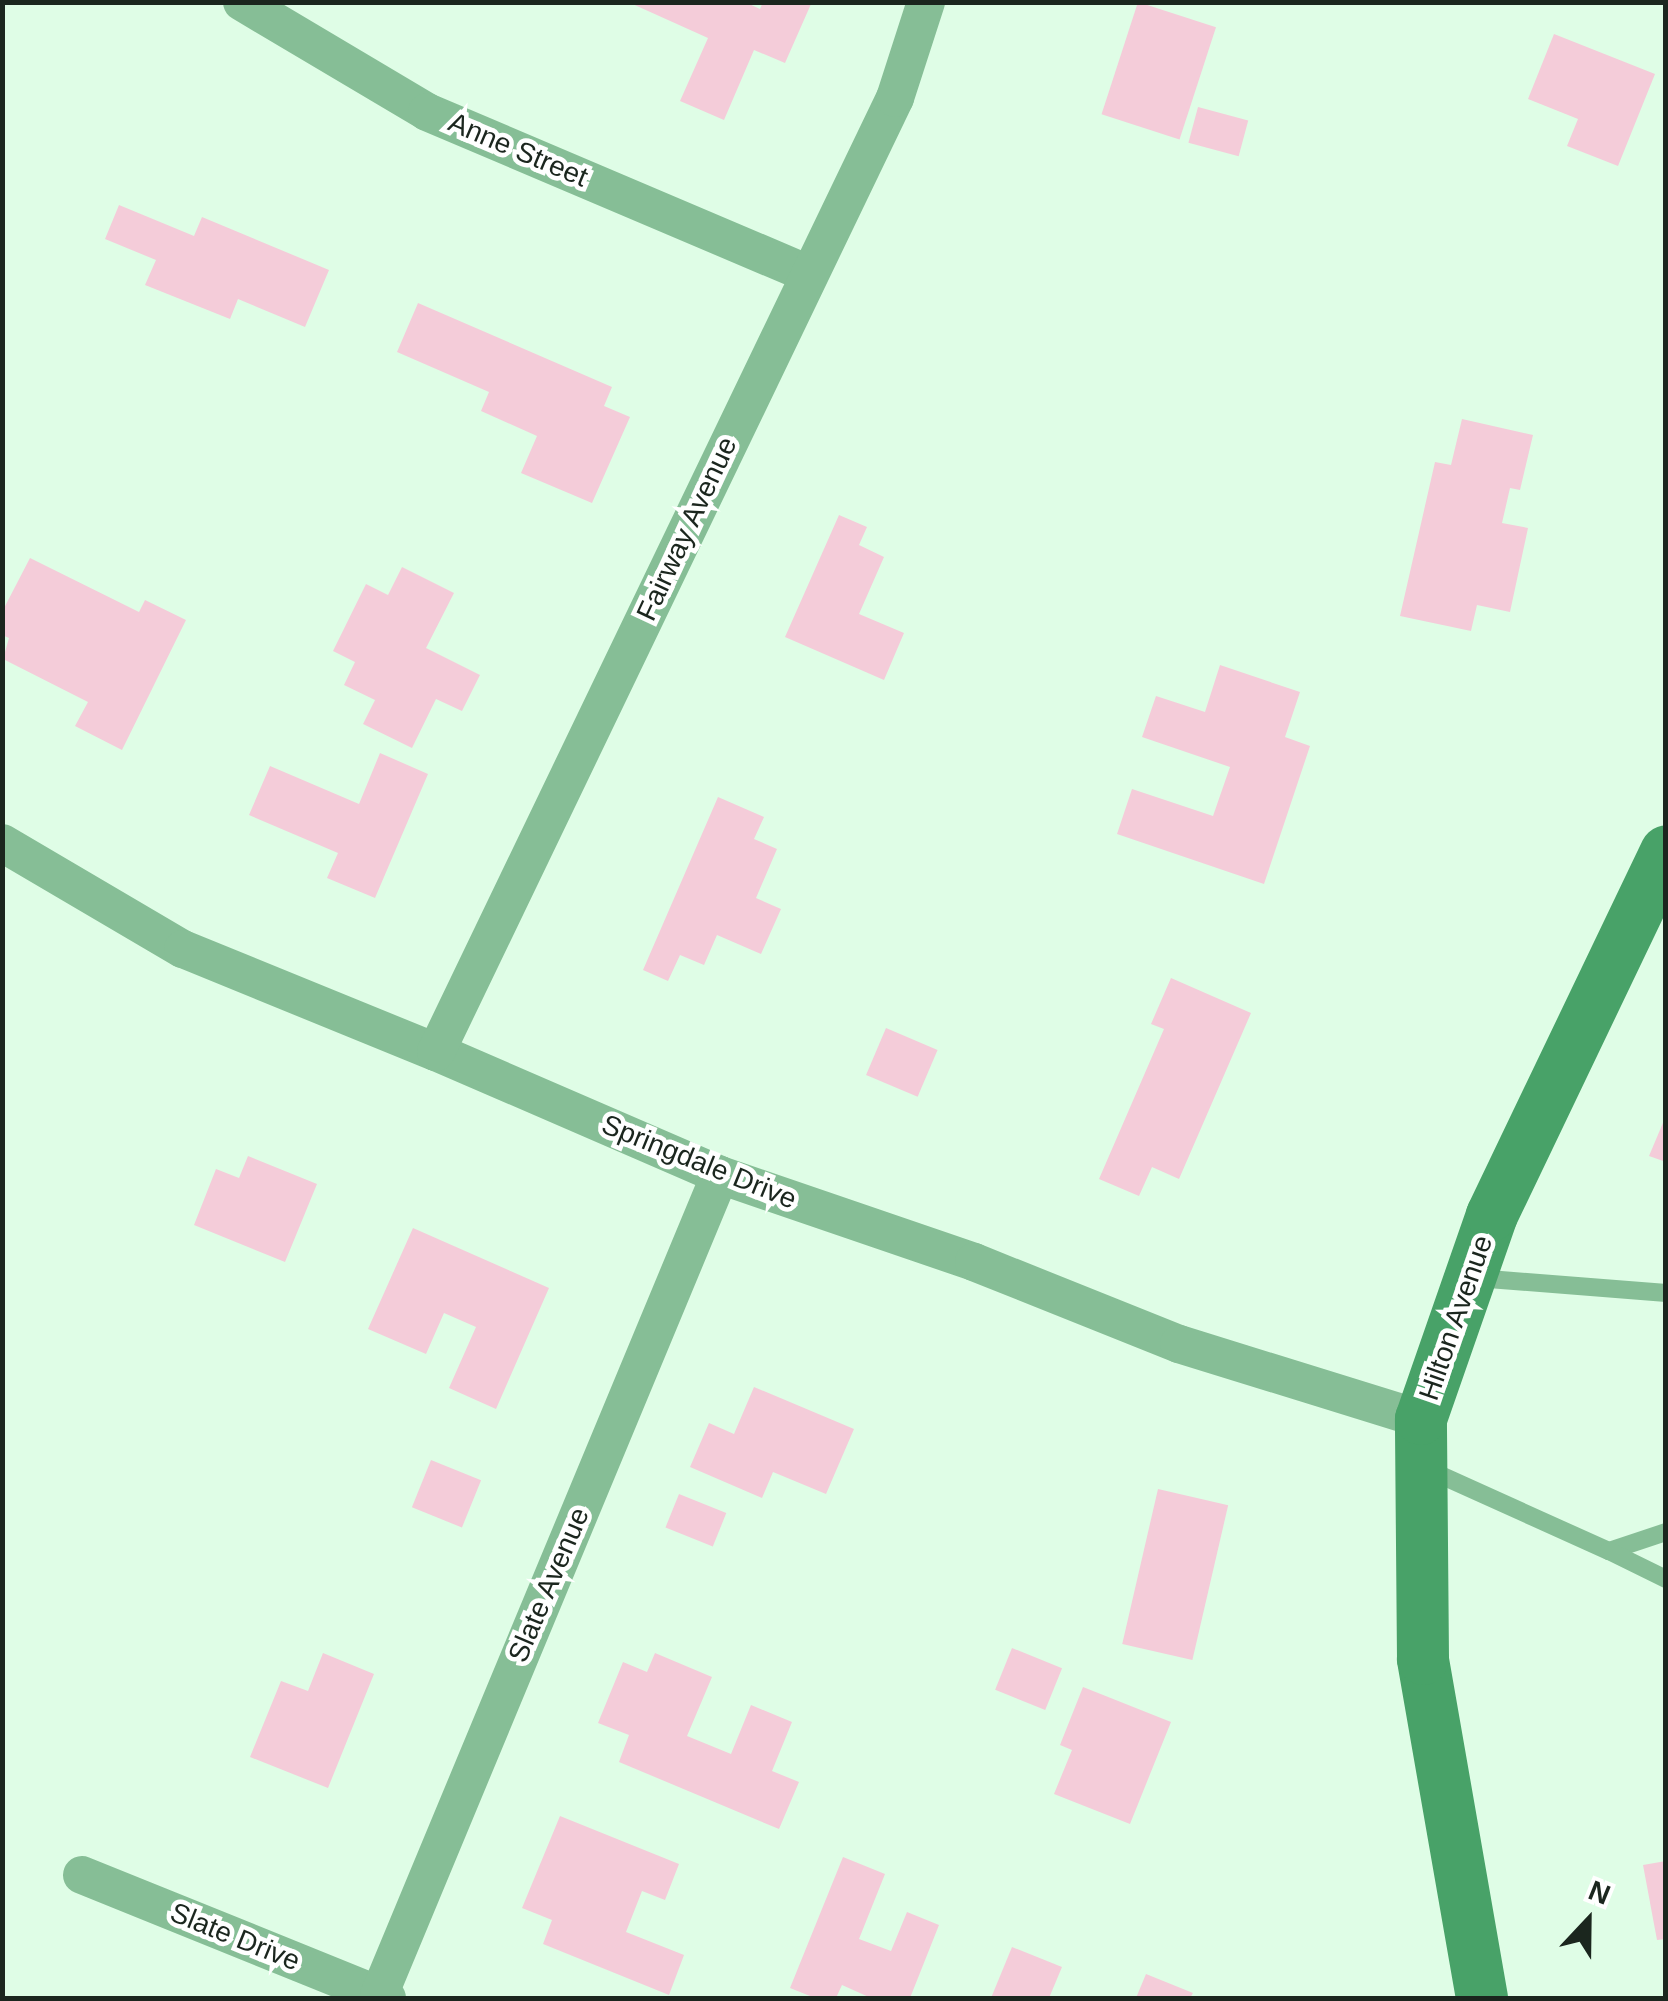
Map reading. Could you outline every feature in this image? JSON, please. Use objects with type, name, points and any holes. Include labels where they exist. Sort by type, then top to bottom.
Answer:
[{"type":"street","name":"Anne Street","points":[[242,2],[428,112],[807,273]]},
{"type":"street","name":"Fairway Avenue","points":[[436,1052],[807,273],[895,98],[926,2]]},
{"type":"street","name":"Springdale Drive","points":[[2,843],[184,949],[720,1175],[974,1262],[1421,1443]]},
{"type":"street","name":"Hilton Avenue","points":[[1482,1998],[1423,1659],[1421,1443],[1492,1216],[1666,852]]},
{"type":"street","name":"Slate Avenue","points":[[383,1997],[720,1175]]},
{"type":"street","name":"Slate Drive","points":[[82,1875],[383,1997]]},
{"type":"lane","points":[[1470,1277],[1666,1293]]},
{"type":"lane","points":[[1421,1443],[1666,1579]]},
{"type":"lane","points":[[1608,1550],[1666,1532]]},
{"type":"building","points":[[628,2],[745,2],[760,9],[763,2],[811,4],[785,63],[754,50],[724,120],[680,101],[708,38]]},
{"type":"building","points":[[1138,2],[1216,27],[1180,140],[1102,114]]},
{"type":"building","points":[[1554,34],[1655,74],[1618,166],[1567,146],[1578,119],[1528,99]]},
{"type":"building","points":[[1198,107],[1248,120],[1239,156],[1188,143]]},
{"type":"building","points":[[119,205],[194,236],[202,217],[329,270],[305,327],[238,299],[230,319],[145,285],[156,260],[105,239]]},
{"type":"building","points":[[418,303],[612,387],[604,406],[630,417],[592,503],[521,473],[537,436],[481,411],[489,392],[397,352]]},
{"type":"building","points":[[1462,419],[1533,435],[1520,490],[1510,488],[1502,523],[1528,528],[1510,612],[1477,605],[1471,631],[1400,616],[1435,462],[1451,465]]},
{"type":"building","points":[[839,515],[867,527],[859,545],[884,557],[859,614],[904,633],[884,680],[785,637]]},
{"type":"building","points":[[30,558],[139,612],[145,600],[186,620],[122,750],[75,726],[88,702],[3,659],[9,638],[2,635],[2,612]]},
{"type":"building","points":[[402,567],[454,593],[426,648],[480,675],[462,711],[436,699],[412,748],[363,724],[375,700],[344,685],[355,662],[333,651],[366,584],[388,595]]},
{"type":"building","points":[[1220,665],[1300,692],[1285,737],[1310,746],[1264,884],[1117,834],[1132,789],[1213,816],[1230,767],[1142,737],[1156,696],[1205,712]]},
{"type":"building","points":[[380,753],[428,774],[375,898],[327,878],[338,853],[249,815],[270,766],[359,804]]},
{"type":"building","points":[[718,797],[764,817],[754,839],[777,849],[756,898],[781,909],[761,954],[717,935],[704,965],[680,955],[668,981],[643,970]]},
{"type":"building","points":[[1171,978],[1251,1013],[1179,1179],[1152,1167],[1139,1196],[1099,1179],[1164,1029],[1151,1024]]},
{"type":"building","points":[[886,1028],[938,1050],[918,1097],[866,1075]]},
{"type":"building","points":[[1666,1118],[1666,1162],[1649,1156]]},
{"type":"building","points":[[248,1156],[317,1184],[285,1262],[194,1225],[216,1169],[239,1178]]},
{"type":"building","points":[[413,1228],[549,1288],[496,1409],[449,1388],[476,1327],[444,1313],[426,1354],[368,1329]]},
{"type":"building","points":[[754,1387],[854,1429],[826,1494],[773,1472],[762,1498],[690,1467],[709,1423],[734,1434]]},
{"type":"building","points":[[431,1460],[481,1480],[462,1528],[412,1507]]},
{"type":"building","points":[[1158,1489],[1228,1505],[1192,1660],[1122,1644]]},
{"type":"building","points":[[679,1494],[726,1513],[713,1546],[666,1527]]},
{"type":"building","points":[[1012,1648],[1062,1668],[1045,1710],[995,1690]]},
{"type":"building","points":[[323,1653],[374,1674],[328,1788],[250,1757],[281,1681],[308,1691]]},
{"type":"building","points":[[655,1653],[712,1677],[687,1736],[731,1754],[751,1705],[792,1722],[772,1771],[799,1782],[779,1829],[619,1762],[629,1735],[598,1723],[623,1662],[647,1672]]},
{"type":"building","points":[[1083,1687],[1171,1722],[1130,1824],[1054,1794],[1072,1750],[1060,1745]]},
{"type":"building","points":[[560,1816],[679,1864],[665,1900],[642,1891],[626,1932],[684,1955],[669,1995],[543,1944],[552,1920],[522,1908]]},
{"type":"building","points":[[843,1857],[885,1874],[859,1939],[891,1951],[907,1912],[939,1925],[910,1998],[871,1998],[842,1985],[836,1998],[815,1998],[790,1988]]},
{"type":"building","points":[[1666,1861],[1666,1939],[1657,1940],[1643,1865]]},
{"type":"building","points":[[1012,1947],[1062,1967],[1049,1998],[991,1998]]},
{"type":"building","points":[[1146,1974],[1193,1993],[1190,1998],[1136,1998]]}]
